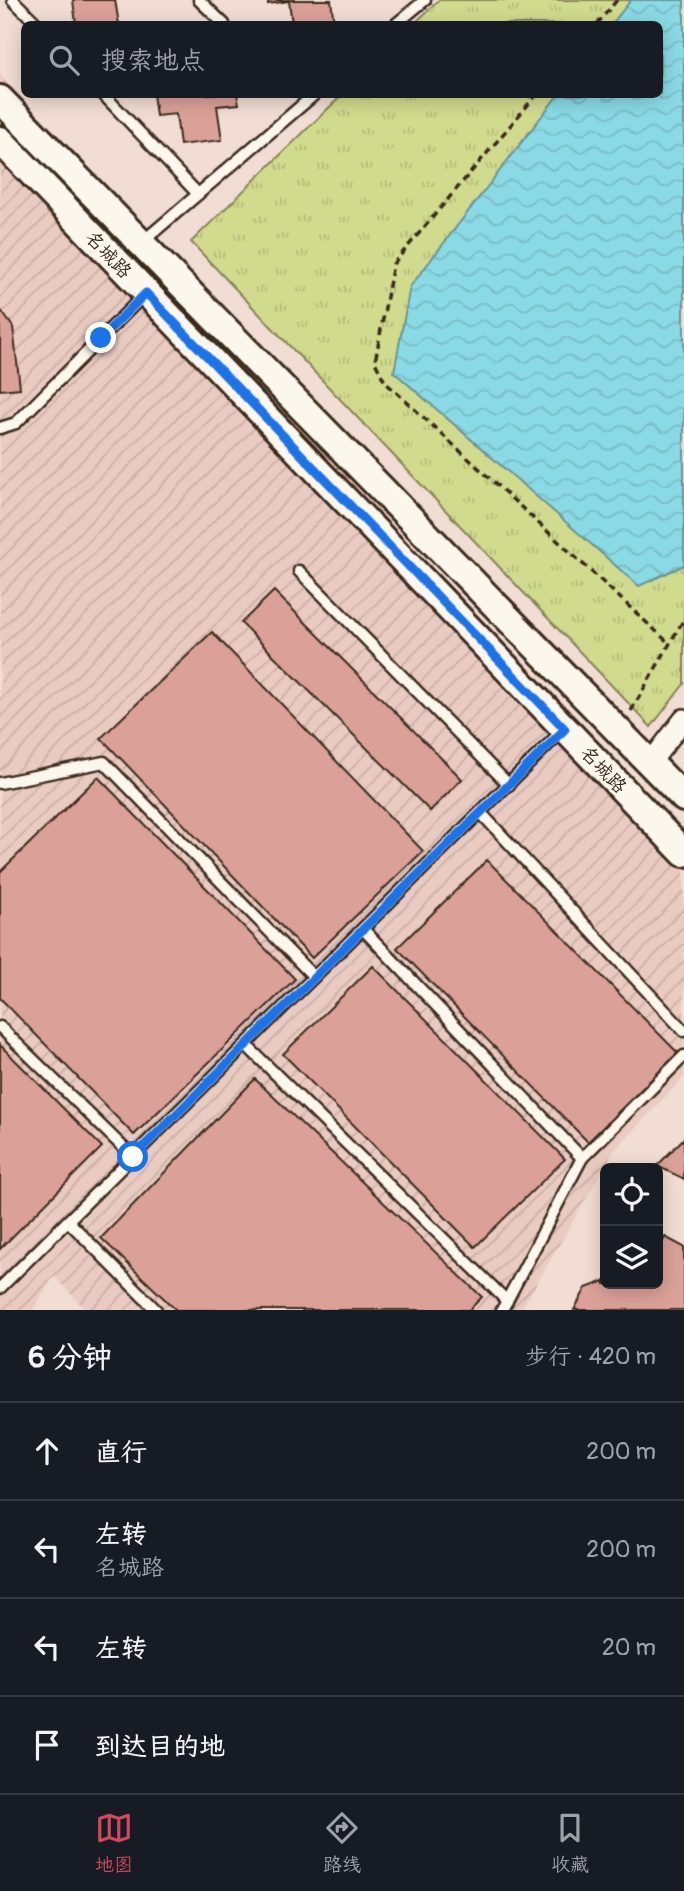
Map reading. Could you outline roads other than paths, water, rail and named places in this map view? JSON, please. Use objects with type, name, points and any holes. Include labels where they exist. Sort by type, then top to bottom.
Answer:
[{"type":"main road","name":"名城路","points":[[0,99],[684,797]]},
{"type":"main road","name":"名城路","points":[[0,141],[684,853]]},
{"type":"street","points":[[650,763],[684,719]]},
{"type":"lane","points":[[13,0],[34,21]]},
{"type":"lane","points":[[198,0],[221,21]]},
{"type":"lane","points":[[400,21],[425,0]]},
{"type":"lane","points":[[107,98],[198,194]]},
{"type":"lane","points":[[299,98],[304,103]]},
{"type":"lane","points":[[141,243],[310,98]]},
{"type":"lane","points":[[0,428],[16,423],[146,293]]},
{"type":"lane","points":[[299,571],[509,785]]},
{"type":"lane","points":[[0,1288],[565,729]]},
{"type":"lane","points":[[0,783],[104,762],[314,977]]},
{"type":"lane","points":[[481,813],[684,1031]]},
{"type":"lane","points":[[363,929],[582,1158]]},
{"type":"lane","points":[[0,1027],[133,1157]]},
{"type":"lane","points":[[246,1045],[505,1306],[582,1158],[684,1056]]},
{"type":"lane","points":[[68,1221],[156,1310]]},
{"type":"water","points":[[631,0],[684,0],[684,565],[639,586],[394,372],[410,287],[556,98],[663,98],[663,21],[614,21]]}]
